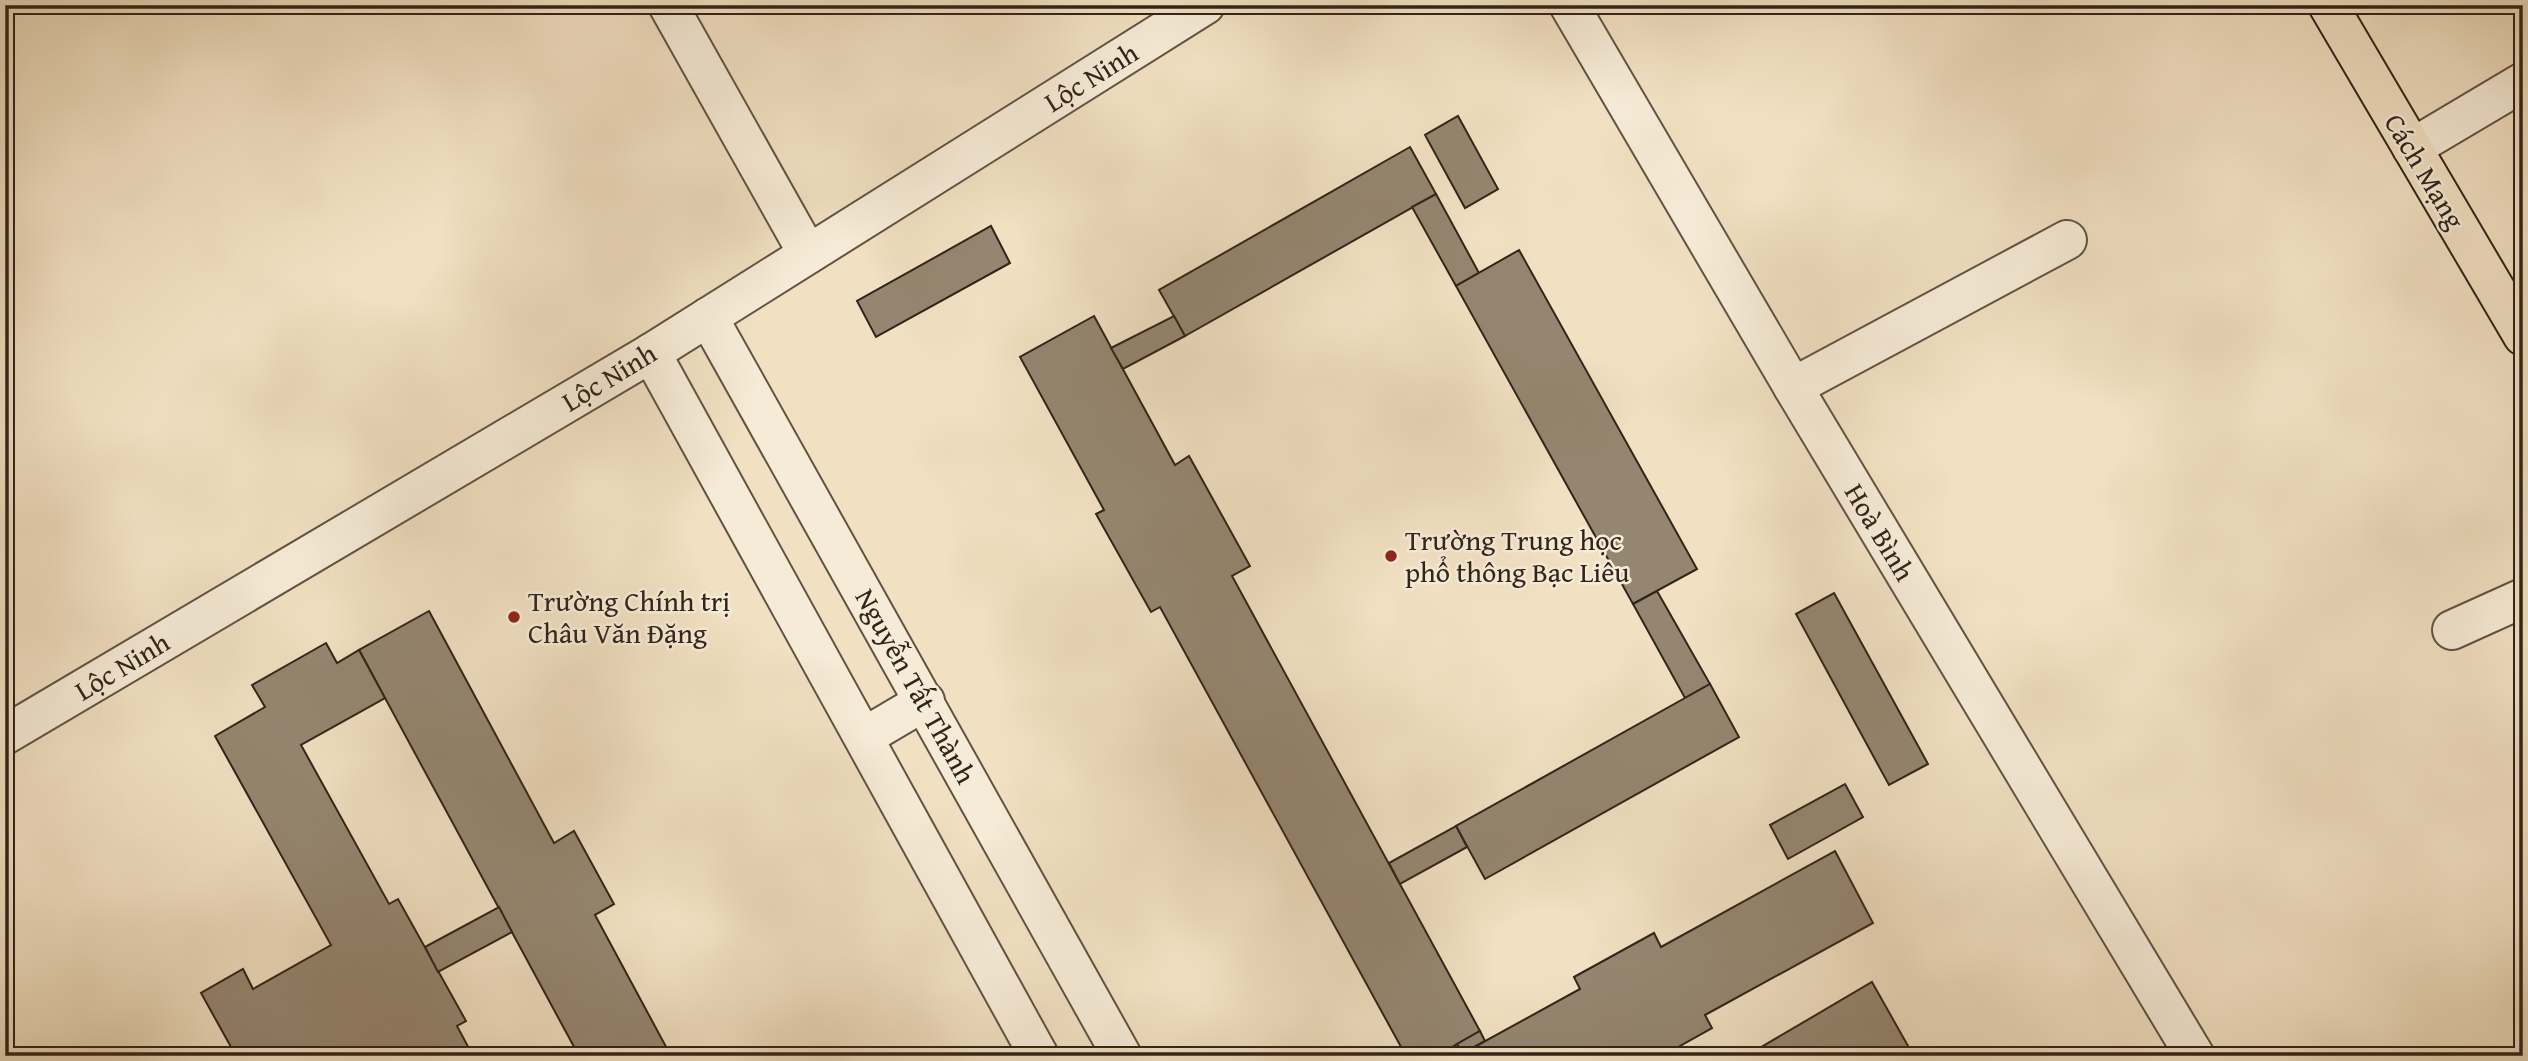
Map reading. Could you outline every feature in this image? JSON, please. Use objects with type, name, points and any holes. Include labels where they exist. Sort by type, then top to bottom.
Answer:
[{"type":"main road","name":"Cách Mạng","points":[[2328,5],[2523,336]]},
{"type":"street","points":[[668,5],[808,254]]},
{"type":"street","name":"Lộc Ninh","points":[[5,735],[651,353],[1205,5]]},
{"type":"street","name":"Hoà Bình","points":[[1569,5],[1793,387],[2195,1056]]},
{"type":"street","points":[[2412,148],[2523,82]]},
{"type":"street","points":[[1793,387],[2067,240]]},
{"type":"street","name":"Nguyễn Tất Thành","points":[[708,317],[1122,1056]]},
{"type":"street","points":[[651,353],[1040,1056]]},
{"type":"street","points":[[2452,630],[2523,598]]},
{"type":"street","points":[[864,737],[925,701]]},
{"type":"building","points":[[1458,116],[1498,189],[1465,208],[1425,135]]},
{"type":"building","points":[[1410,147],[1436,194],[1185,336],[1159,290]]},
{"type":"building","points":[[1436,194],[1479,273],[1456,286],[1412,207]]},
{"type":"building","points":[[991,226],[1010,263],[876,337],[857,301]]},
{"type":"building","points":[[1519,250],[1697,569],[1633,604],[1456,286]]},
{"type":"building","points":[[1094,316],[1175,465],[1189,456],[1250,566],[1232,576],[1480,1031],[1436,1056],[1406,1056],[1160,607],[1151,612],[1096,514],[1104,510],[1020,357]]},
{"type":"building","points":[[1174,316],[1185,336],[1123,369],[1111,348]]},
{"type":"building","points":[[1657,591],[1710,684],[1685,698],[1633,604]]},
{"type":"building","points":[[1834,593],[1928,764],[1889,785],[1796,614]]},
{"type":"building","points":[[429,611],[554,843],[574,831],[614,904],[595,915],[671,1056],[579,1056],[359,650]]},
{"type":"building","points":[[326,643],[337,663],[359,650],[385,698],[301,745],[389,904],[398,899],[466,1021],[457,1026],[473,1056],[236,1056],[201,993],[243,969],[253,989],[331,945],[215,736],[265,707],[252,685]]},
{"type":"building","points":[[1710,684],[1739,737],[1485,879],[1456,826]]},
{"type":"building","points":[[1845,784],[1863,817],[1788,859],[1770,825]]},
{"type":"building","points":[[1456,826],[1467,847],[1400,884],[1389,863]]},
{"type":"building","points":[[1835,851],[1873,923],[1705,1015],[1712,1028],[1662,1056],[1458,1056],[1580,989],[1574,977],[1654,933],[1661,947]]},
{"type":"building","points":[[499,907],[512,932],[438,972],[425,947]]},
{"type":"building","points":[[1872,982],[1908,1046],[1892,1056],[1746,1056]]},
{"type":"building","points":[[1480,1031],[1485,1041],[1463,1053],[1457,1044]]},
{"type":"place","name":"Trường Trung học phổ thông Bạc Liêu","points":[[1391,556]]},
{"type":"place","name":"Trường Chính trị Châu Văn Đặng","points":[[514,617]]}]
